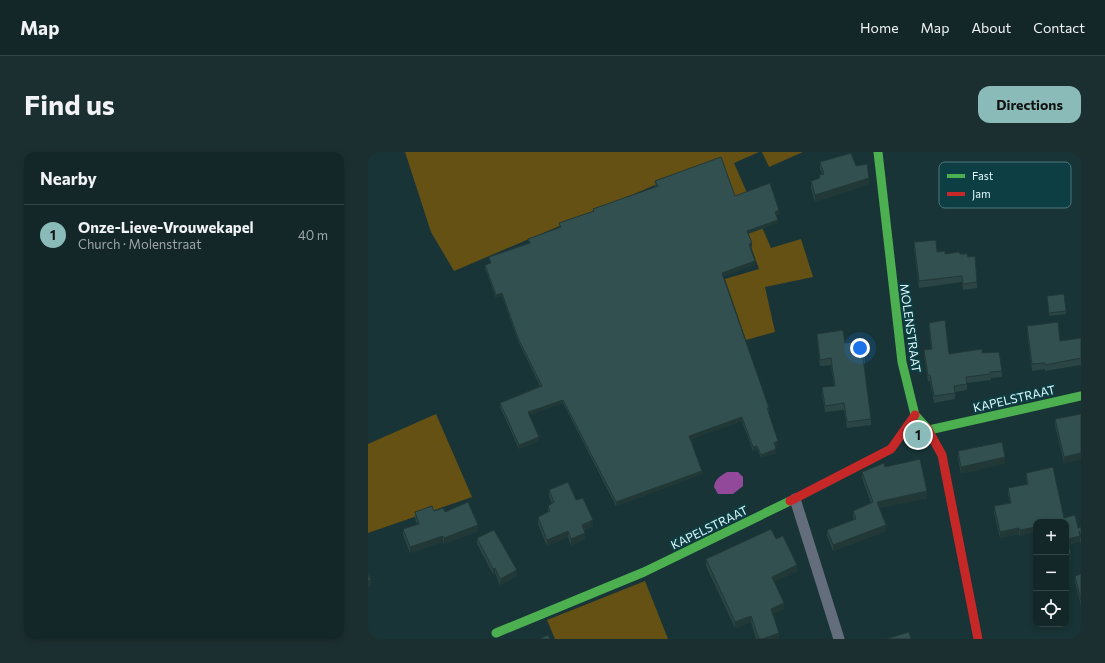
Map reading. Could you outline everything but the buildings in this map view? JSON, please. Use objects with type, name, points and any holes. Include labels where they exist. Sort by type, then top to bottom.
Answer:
[{"type":"street","name":"MOLENSTRAAT","points":[[878,152],[902,362],[915,416]]},
{"type":"street","name":"KAPELSTRAAT","points":[[929,430],[1081,396]]},
{"type":"street","points":[[915,416],[929,430],[942,455],[978,639]]},
{"type":"street","name":"KAPELSTRAAT","points":[[496,633],[644,572],[795,499],[892,449],[915,416]]},
{"type":"lane","points":[[795,499],[839,639]]},
{"type":"shaded area","points":[[405,152],[759,152],[734,163],[771,248],[801,239],[813,277],[765,287],[775,332],[746,340],[725,279],[759,269],[722,165],[657,188],[655,185],[454,271],[431,232]]},
{"type":"shaded area","points":[[762,152],[803,152],[769,167]]},
{"type":"shaded area","points":[[436,414],[472,497],[368,533],[368,444]]},
{"type":"shaded area","points":[[727,472],[738,472],[743,477],[743,486],[733,494],[718,494],[714,487],[715,482],[720,476]]},
{"type":"shaded area","points":[[645,581],[668,639],[555,639],[547,620]]},
{"type":"traffic: fast","points":[[878,152],[902,362],[915,415],[927,428]]},
{"type":"traffic: fast","points":[[929,430],[1081,396]]},
{"type":"traffic: fast","points":[[496,633],[644,572],[790,501]]},
{"type":"traffic: jam","points":[[790,501],[891,449],[915,415]]},
{"type":"traffic: jam","points":[[927,428],[942,455],[978,639]]},
{"type":"place","name":"Onze-Lieve-Vrouwekapel","points":[[918,435]]}]
